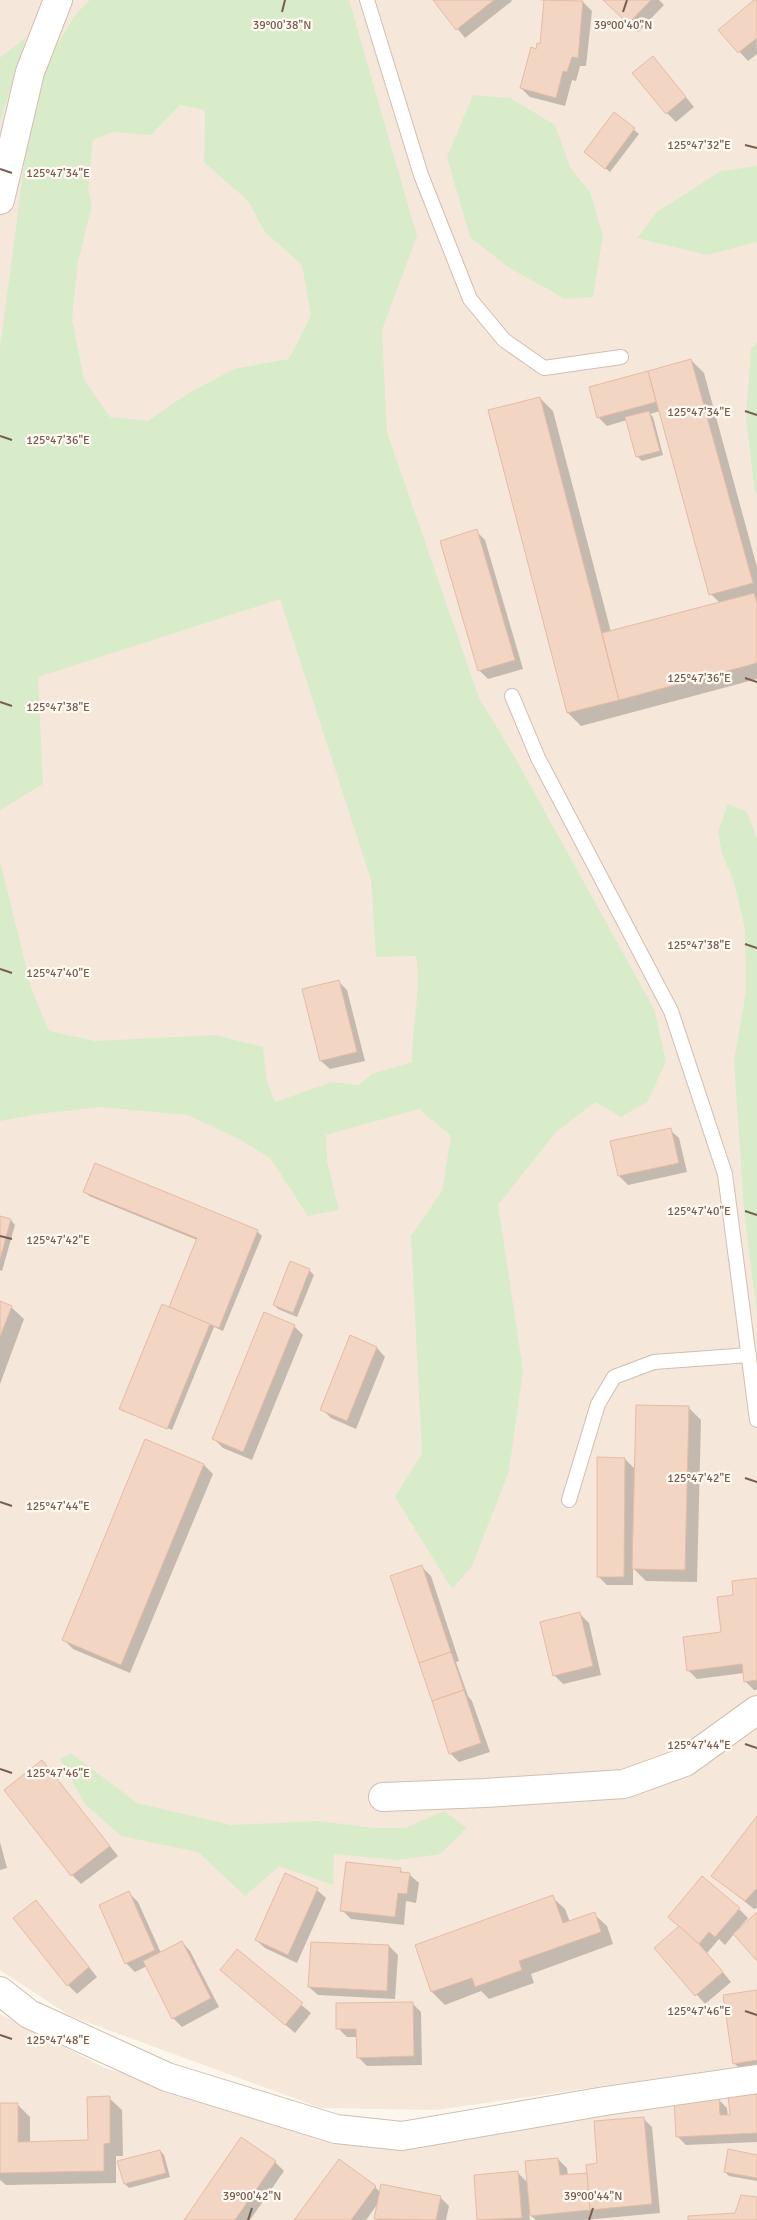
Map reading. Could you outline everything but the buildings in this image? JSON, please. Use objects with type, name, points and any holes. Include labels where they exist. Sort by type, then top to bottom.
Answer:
[{"type":"street","points":[[0,200],[30,72],[58,0]]},
{"type":"street","points":[[384,1797],[624,1784],[685,1762],[757,1710]]},
{"type":"street","points":[[0,1991],[29,2014],[167,2077],[336,2129],[402,2136],[605,2101],[757,2079]]},
{"type":"lane","points":[[367,0],[421,175],[470,298],[504,340],[544,368],[621,356]]},
{"type":"lane","points":[[512,696],[538,758],[671,1012],[726,1174],[757,1420]]},
{"type":"lane","points":[[568,1500],[598,1404],[614,1378],[654,1362],[749,1355]]},
{"type":"shaded area","points":[[0,0],[757,0],[757,2064],[436,2110],[321,2108],[70,2016],[0,1970]]},
{"type":"shaded area","points":[[0,2014],[105,2068],[226,2104],[315,2135],[757,2088],[757,2220],[0,2220]]},
{"type":"green space","points":[[90,0],[349,0],[417,236],[382,330],[387,432],[479,698],[513,754],[654,1009],[666,1062],[647,1102],[621,1117],[595,1102],[556,1132],[498,1205],[523,1370],[509,1471],[472,1566],[452,1589],[395,1497],[422,1453],[411,1236],[442,1191],[451,1136],[419,1109],[326,1135],[327,1161],[339,1210],[308,1216],[270,1158],[239,1139],[188,1115],[99,1107],[38,1114],[0,1121],[0,861],[32,990],[49,1031],[95,1041],[215,1035],[263,1047],[267,1081],[275,1102],[332,1082],[359,1085],[372,1074],[412,1062],[418,982],[416,956],[376,957],[371,880],[280,599],[38,677],[43,784],[0,810],[0,348],[26,151],[45,64],[76,14]],"holes":[[[180,105],[205,110],[204,162],[248,201],[265,232],[302,265],[311,315],[289,359],[234,369],[187,394],[148,421],[110,417],[84,380],[72,319],[78,262],[92,205],[88,189],[93,140],[113,132],[151,135]]]},
{"type":"green space","points":[[26,37],[0,122],[0,58]]},
{"type":"green space","points":[[473,95],[510,98],[555,125],[570,167],[590,192],[603,236],[593,297],[565,299],[508,267],[470,237],[447,157]]},
{"type":"green space","points":[[757,166],[757,242],[707,255],[637,238],[657,212],[721,171]]},
{"type":"green space","points":[[757,342],[757,496],[754,487],[746,418],[751,349]]},
{"type":"green space","points":[[728,804],[747,812],[757,839],[757,1315],[744,1210],[734,1061],[746,992],[745,929],[734,882],[722,853],[718,832]]},
{"type":"green space","points":[[71,1753],[137,1803],[231,1825],[319,1821],[373,1828],[405,1828],[444,1811],[467,1828],[440,1854],[399,1860],[334,1854],[333,1885],[279,1866],[245,1896],[198,1852],[121,1836],[85,1804],[60,1759]]}]
